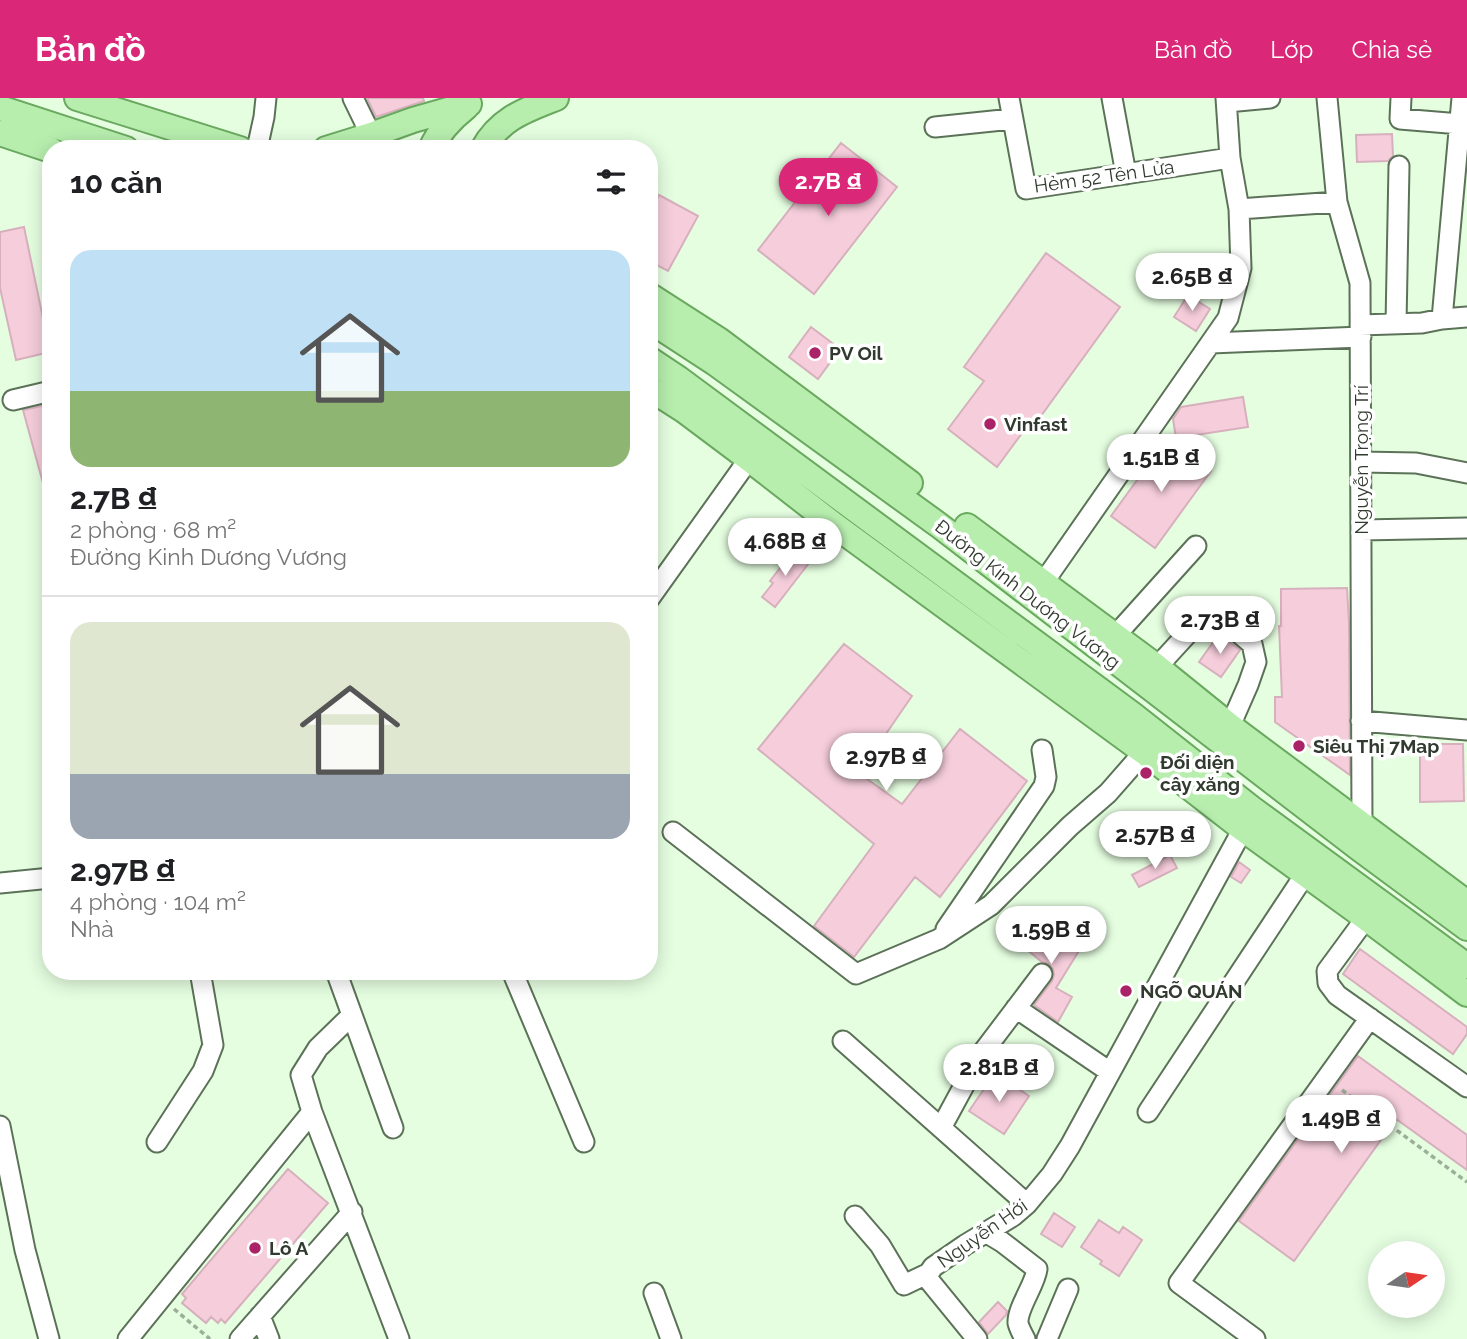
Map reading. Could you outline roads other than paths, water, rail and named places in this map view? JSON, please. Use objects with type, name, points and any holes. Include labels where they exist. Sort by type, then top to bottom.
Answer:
[{"type":"main road","points":[[490,140],[510,118],[556,98]]},
{"type":"main road","points":[[80,140],[83,99],[212,140]]},
{"type":"main road","points":[[355,140],[476,101]]},
{"type":"main road","points":[[435,140],[446,124],[476,101]]},
{"type":"main road","points":[[0,108],[75,140]]},
{"type":"main road","points":[[139,140],[145,119]]},
{"type":"main road","points":[[0,133],[42,147]]},
{"type":"main road","name":"Đường Kinh Dương Vương","points":[[658,301],[719,340],[1038,590],[1360,849],[1467,928]]},
{"type":"main road","name":"Đường Kinh Dương Vương","points":[[658,326],[945,519]]},
{"type":"main road","name":"Đường Kinh Dương Vương","points":[[658,365],[1243,829],[1306,873],[1467,966]]},
{"type":"main road","name":"Đường Kinh Dương Vương","points":[[658,398],[749,459],[834,525],[909,565],[1133,715],[1251,808],[1372,909],[1467,994]]},
{"type":"main road","points":[[909,565],[945,519]]},
{"type":"main road","name":"Đường Kinh Dương Vương","points":[[1038,590],[1115,636],[1230,726],[1467,903]]},
{"type":"main road","points":[[1360,849],[1362,825]]},
{"type":"street","points":[[259,140],[266,98]]},
{"type":"street","points":[[353,98],[371,135]]},
{"type":"street","name":"Hẻm 52 Tên Lửa","points":[[1009,98],[1026,189],[1230,158]]},
{"type":"street","points":[[1112,98],[1126,174]]},
{"type":"street","points":[[1038,590],[1228,318],[1241,268],[1239,209],[1230,158],[1226,100],[1270,98]]},
{"type":"street","name":"Nguyễn Trọng Trí","points":[[1327,98],[1337,202],[1360,283],[1362,825]]},
{"type":"street","points":[[1401,98],[1401,118],[1460,124]]},
{"type":"street","points":[[1442,319],[1462,98]]},
{"type":"street","points":[[935,127],[1012,119]]},
{"type":"street","points":[[1396,324],[1399,166]]},
{"type":"street","points":[[1239,209],[1337,202]]},
{"type":"street","points":[[1211,343],[1361,331],[1396,324],[1467,317]]},
{"type":"street","points":[[13,400],[42,392]]},
{"type":"street","points":[[658,586],[749,459]]},
{"type":"street","points":[[1361,462],[1416,463],[1467,473]]},
{"type":"street","points":[[1361,530],[1467,528]]},
{"type":"street","points":[[1115,636],[1196,546]]},
{"type":"street","points":[[1157,667],[1190,631],[1206,621],[1226,622],[1252,644],[1256,662],[1230,726]]},
{"type":"street","points":[[1361,721],[1467,730]]},
{"type":"street","points":[[939,939],[1044,786],[1046,778],[1042,750]]},
{"type":"street","points":[[673,832],[856,974],[939,939],[991,905],[1108,793],[1144,752]]},
{"type":"street","name":"Nguyễn Hới","points":[[977,1339],[928,1279],[929,1273],[933,1267],[965,1245],[1013,1216],[1052,1174],[1070,1146],[1243,829]]},
{"type":"street","points":[[1147,1112],[1306,873]]},
{"type":"street","points":[[0,883],[42,879]]},
{"type":"street","points":[[1372,909],[1327,971],[1328,984],[1337,995],[1467,1087]]},
{"type":"street","points":[[941,1128],[980,1056],[1042,974]]},
{"type":"street","points":[[157,1142],[203,1071],[213,1045],[202,980]]},
{"type":"street","points":[[339,980],[393,1128]]},
{"type":"street","points":[[516,980],[584,1142]]},
{"type":"street","points":[[1016,1008],[1110,1072]]},
{"type":"street","points":[[352,1015],[318,1048],[301,1075],[312,1112],[399,1339]]},
{"type":"street","points":[[1255,1339],[1179,1283],[1370,1018]]},
{"type":"street","points":[[843,1041],[1027,1204]]},
{"type":"street","points":[[128,1339],[312,1112]]},
{"type":"street","points":[[0,1126],[25,1250],[49,1339]]},
{"type":"street","points":[[240,1339],[352,1212]]},
{"type":"street","points":[[855,1216],[880,1245],[904,1285],[929,1273]]},
{"type":"street","points":[[987,1233],[1037,1269],[1018,1322],[1025,1339]]},
{"type":"street","points":[[1047,1339],[1068,1289]]},
{"type":"street","points":[[654,1293],[671,1339]]},
{"type":"street","points":[[260,1316],[269,1339]]},
{"type":"place","name":"PV Oil","points":[[815,353]]},
{"type":"place","name":"Vinfast","points":[[990,424]]},
{"type":"place","name":"Siêu Thị 7Map","points":[[1299,746]]},
{"type":"place","name":"Đối diện cây xăng","points":[[1146,773]]},
{"type":"place","name":"NGÕ QUÁN","points":[[1126,991]]},
{"type":"place","name":"Lô A","points":[[255,1248]]}]
